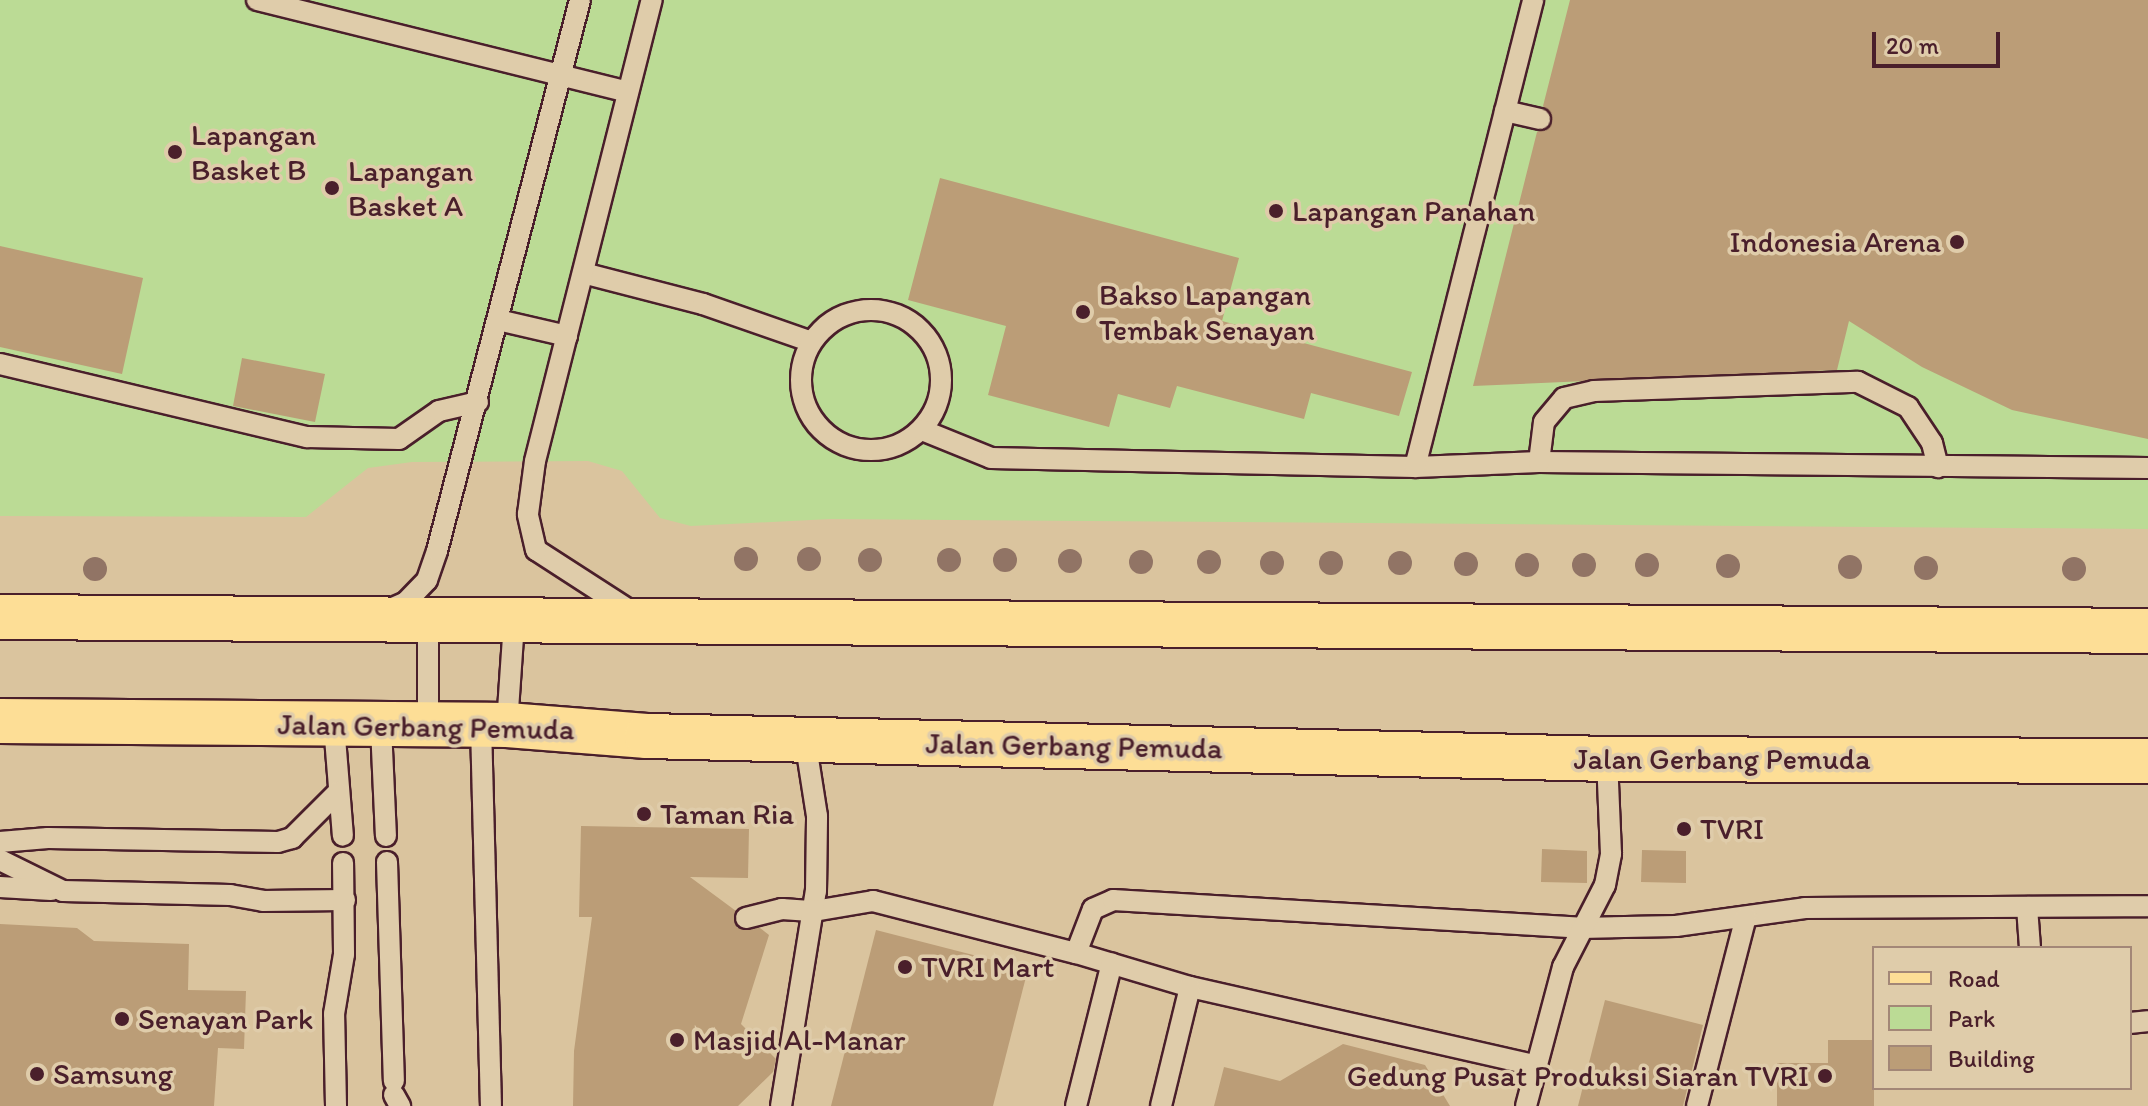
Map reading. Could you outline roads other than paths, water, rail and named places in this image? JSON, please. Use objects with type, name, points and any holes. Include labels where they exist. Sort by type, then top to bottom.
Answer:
[{"type":"main road","points":[[0,617],[2148,631]]},
{"type":"main road","name":"Jalan Gerbang Pemuda","points":[[0,721],[494,726],[647,736],[1607,759],[2148,761]]},
{"type":"lane","points":[[257,0],[562,73],[628,92]]},
{"type":"lane","points":[[366,621],[406,602],[427,580],[478,402],[580,0]]},
{"type":"lane","points":[[652,0],[535,461],[528,514],[536,550],[595,592],[652,623]]},
{"type":"lane","points":[[1415,467],[1533,0]]},
{"type":"lane","points":[[1505,111],[1540,119]]},
{"type":"lane","points":[[583,273],[703,304],[812,342]]},
{"type":"lane","points":[[868,309],[901,316],[927,337],[942,367],[939,401],[922,430],[893,448],[859,450],[827,436],[806,408],[800,375],[812,342],[836,319],[868,309]]},
{"type":"lane","points":[[498,320],[567,336]]},
{"type":"lane","points":[[0,364],[307,437],[399,439],[439,411],[478,402]]},
{"type":"lane","points":[[1539,462],[1544,422],[1564,398],[1594,391],[1858,382],[1908,407],[1932,443],[1938,467]]},
{"type":"lane","points":[[922,430],[991,458],[1415,467],[1539,462],[2148,468]]},
{"type":"lane","points":[[428,621],[428,727]]},
{"type":"lane","points":[[491,1106],[494,726],[514,622]]},
{"type":"lane","points":[[334,725],[343,836]]},
{"type":"lane","points":[[381,727],[386,836]]},
{"type":"lane","points":[[781,1106],[814,911],[817,816],[805,739]]},
{"type":"lane","points":[[1526,1106],[1563,967],[1605,885],[1611,854],[1607,759]]},
{"type":"lane","points":[[0,842],[48,838],[278,842],[292,838],[338,792]]},
{"type":"lane","points":[[0,860],[63,891]]},
{"type":"lane","points":[[336,1106],[334,1014],[344,954],[343,866]]},
{"type":"lane","points":[[388,866],[396,1094]]},
{"type":"lane","points":[[0,887],[230,895],[263,901],[345,900]]},
{"type":"lane","points":[[1076,953],[1093,909],[1113,900],[1581,928],[1676,926],[1805,908],[2148,906]]},
{"type":"lane","points":[[746,918],[782,909],[814,911],[873,901],[1076,953],[1190,987],[1537,1066]]},
{"type":"lane","points":[[2027,907],[2030,946]]},
{"type":"lane","points":[[1697,1106],[1746,917]]},
{"type":"lane","points":[[1076,1106],[1112,963]]},
{"type":"lane","points":[[1161,1106],[1190,987]]},
{"type":"place","name":"Lapangan Basket B","points":[[175,152]]},
{"type":"place","name":"Lapangan Basket A","points":[[332,188]]},
{"type":"place","name":"Lapangan Panahan","points":[[1276,211]]},
{"type":"place","name":"Indonesia Arena","points":[[1957,242]]},
{"type":"place","name":"Bakso Lapangan Tembak Senayan","points":[[1083,312]]},
{"type":"place","name":"Taman Ria","points":[[644,814]]},
{"type":"place","name":"TVRI","points":[[1684,829]]},
{"type":"place","name":"TVRI Mart","points":[[905,967]]},
{"type":"place","name":"Senayan Park","points":[[122,1019]]},
{"type":"place","name":"Masjid Al-Manar","points":[[677,1040]]},
{"type":"place","name":"Samsung","points":[[37,1074]]},
{"type":"place","name":"Gedung Pusat Produksi Siaran TVRI","points":[[1825,1076]]}]
